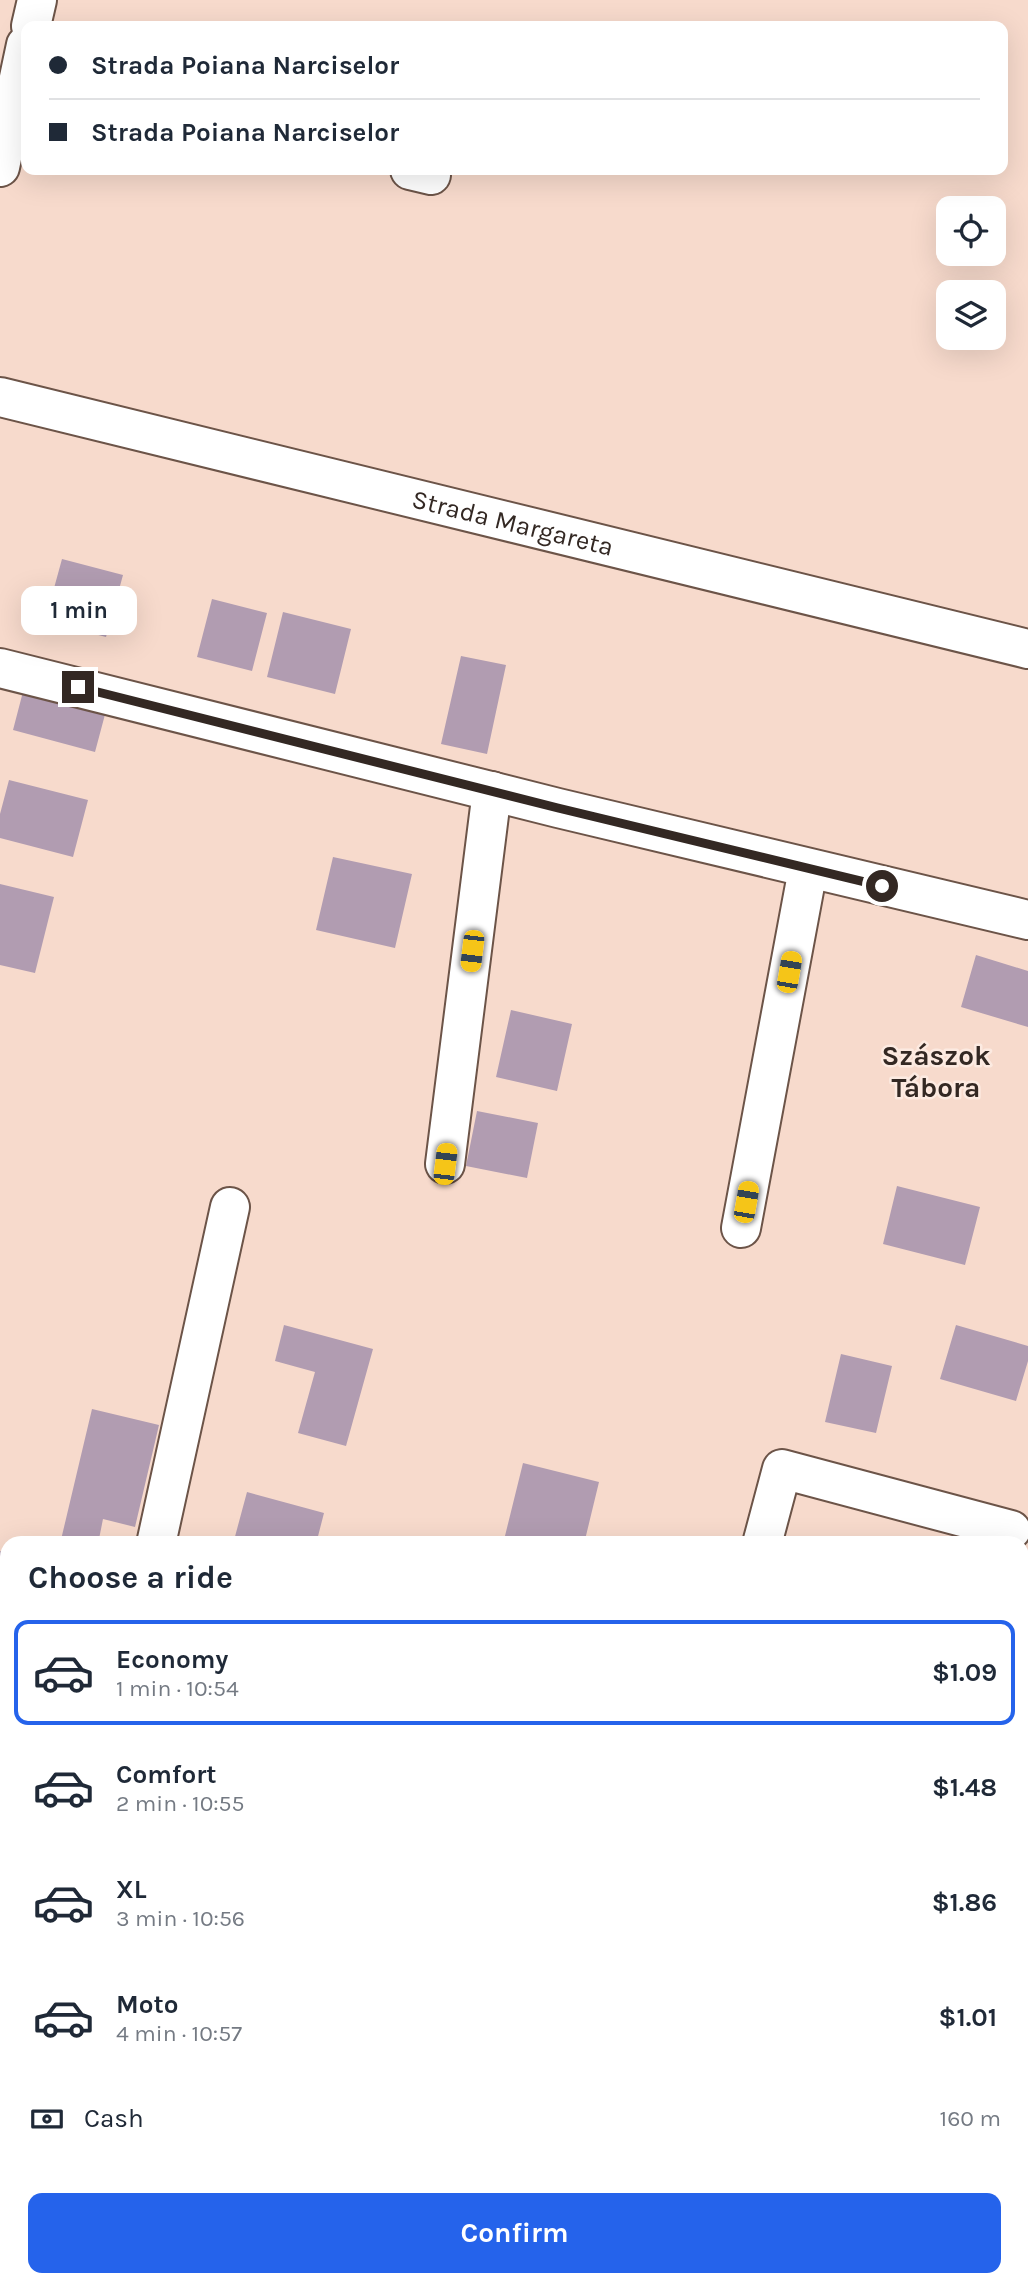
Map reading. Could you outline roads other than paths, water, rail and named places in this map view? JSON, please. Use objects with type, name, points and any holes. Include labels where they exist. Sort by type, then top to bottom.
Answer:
[{"type":"street","points":[[32,21],[37,0]]},
{"type":"street","points":[[0,167],[21,78]]},
{"type":"street","name":"Strada Margareta","points":[[0,397],[1028,649]]},
{"type":"street","points":[[0,668],[492,792],[1028,920]]},
{"type":"street","points":[[445,1164],[492,792]]},
{"type":"street","points":[[741,1228],[808,869]]},
{"type":"street","points":[[158,1536],[230,1207]]},
{"type":"street","points":[[764,1536],[782,1469],[1011,1530]]},
{"type":"district","name":"Szászok Tábora","points":[[936,1071]]}]
